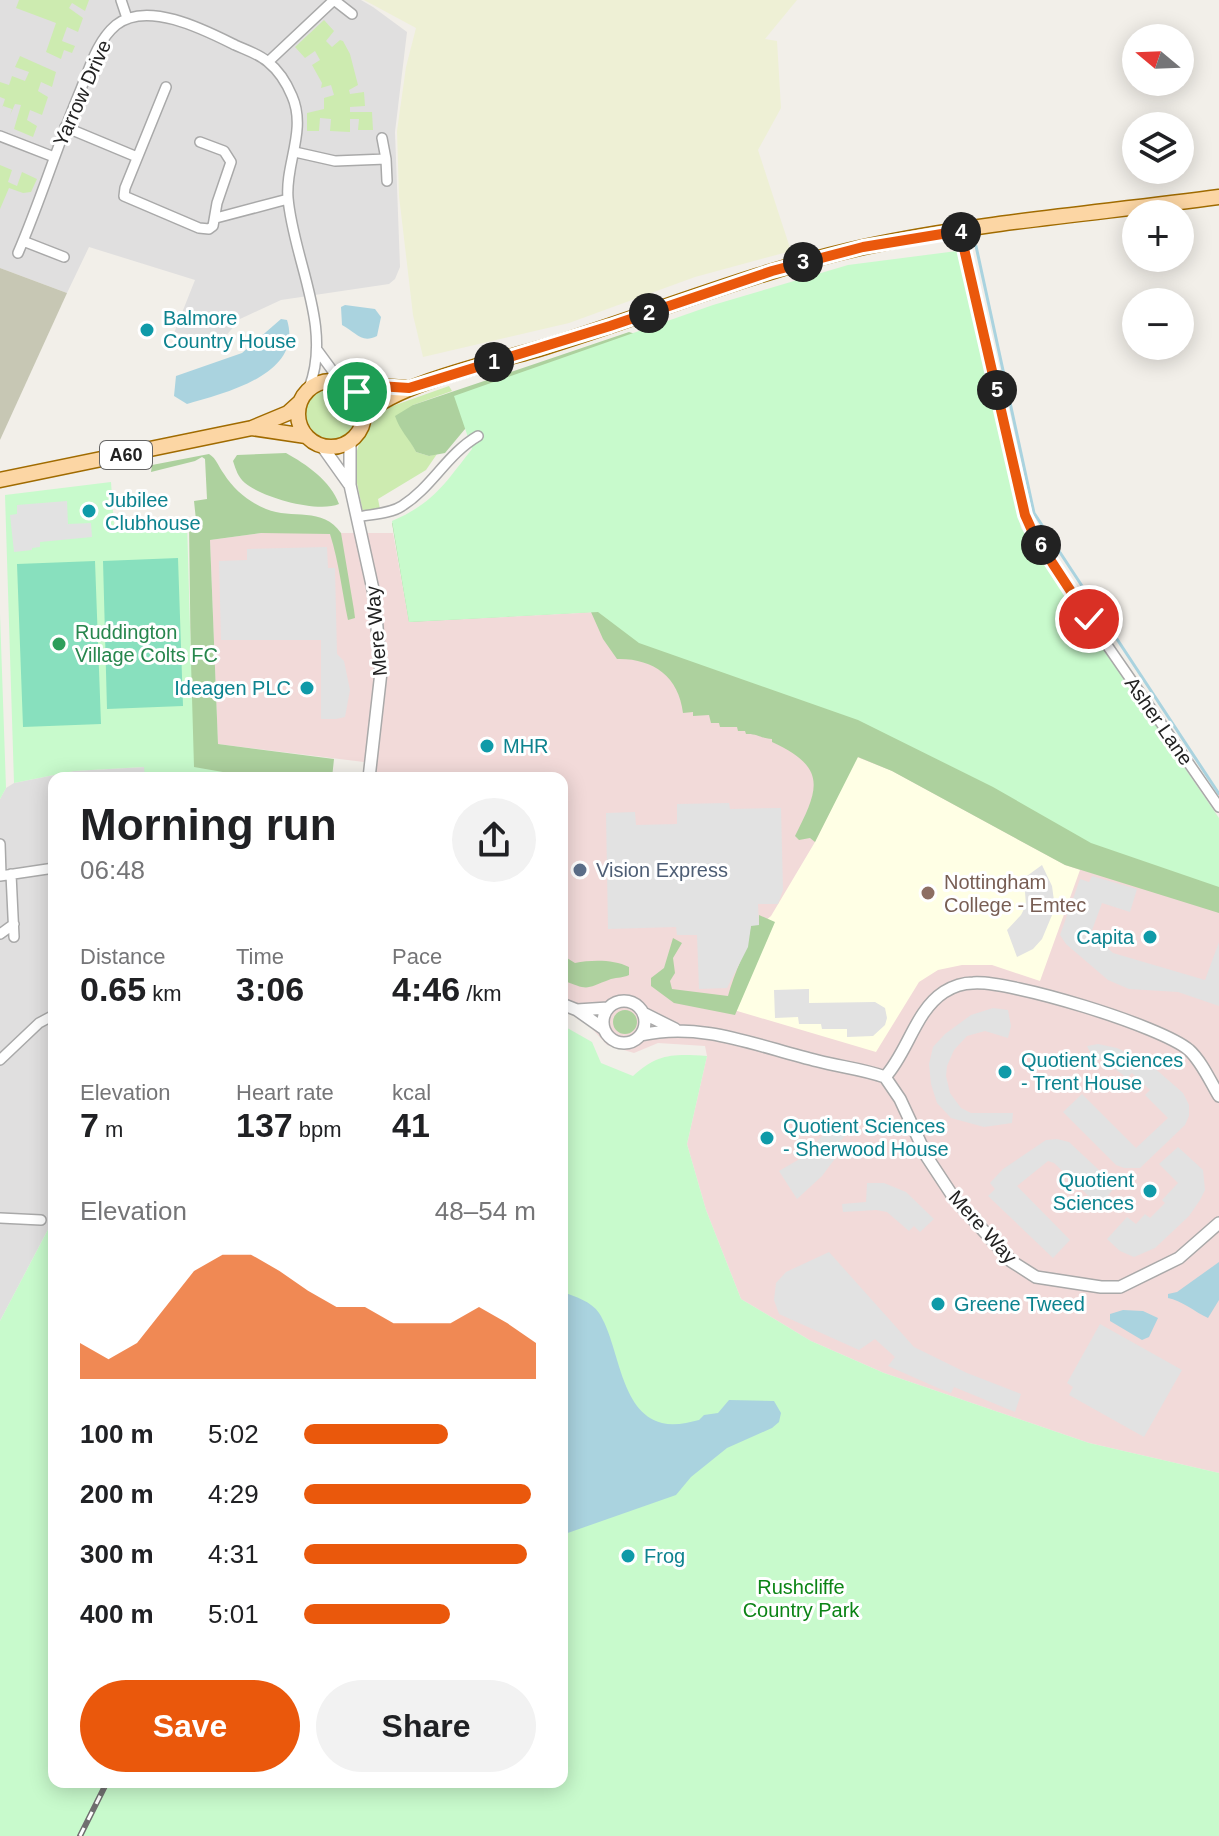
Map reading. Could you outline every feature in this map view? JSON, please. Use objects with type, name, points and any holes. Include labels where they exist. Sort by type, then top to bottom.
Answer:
[{"type":"main road","points":[[365,415],[377,403],[409,388],[610,326],[772,271],[863,247],[1219,197]]},
{"type":"main road","points":[[309,388],[329,380],[409,388]]},
{"type":"main road","points":[[322,446],[342,446],[363,425],[365,415],[357,392],[344,383]]},
{"type":"main road","name":"A60","points":[[0,480],[252,428],[288,413],[309,388]]},
{"type":"main road","points":[[299,403],[300,426],[306,436]]},
{"type":"main road","name":"A60","points":[[252,428],[306,436],[322,446]]},
{"type":"street","points":[[121,0],[127,18]]},
{"type":"street","points":[[268,62],[334,0],[352,14]]},
{"type":"street","name":"Yarrow Drive","points":[[18,253],[101,42],[127,18],[184,16],[268,62],[293,98],[298,117],[288,199],[307,282],[318,351]]},
{"type":"street","points":[[166,87],[123,192],[126,199],[204,230],[213,226],[231,162],[224,151],[200,142]]},
{"type":"street","points":[[65,127],[137,157]]},
{"type":"street","points":[[0,136],[54,157]]},
{"type":"street","points":[[382,138],[387,181]]},
{"type":"street","points":[[295,152],[335,161],[386,159]]},
{"type":"street","points":[[216,218],[288,199]]},
{"type":"street","name":"Asher Lane","points":[[960,231],[1025,515],[1034,535],[1089,619],[1219,807]]},
{"type":"street","points":[[23,241],[64,257]]},
{"type":"street","points":[[318,351],[344,383]]},
{"type":"street","points":[[309,388],[316,370],[318,351]]},
{"type":"street","points":[[358,517],[389,512],[402,506],[425,486],[460,446],[478,436]]},
{"type":"street","name":"Mere Way","points":[[350,441],[350,485],[374,594],[381,672],[370,772]]},
{"type":"street","name":"Mere Way","points":[[322,446],[350,485]]},
{"type":"street","points":[[0,844],[14,937]]},
{"type":"street","points":[[4,875],[48,869]]},
{"type":"street","points":[[0,934],[14,924]]},
{"type":"street","points":[[641,1035],[677,1030],[739,1038],[885,1077],[897,1063],[934,1000],[945,991],[974,982],[1055,998],[1166,1036],[1190,1051],[1219,1096]]},
{"type":"street","points":[[577,1010],[608,1008],[623,1001],[636,1005],[643,1013],[677,1030]]},
{"type":"street","points":[[568,1006],[604,1029]]},
{"type":"street","points":[[608,1008],[604,1029],[608,1036],[621,1043],[634,1041],[641,1035],[645,1025],[643,1013]]},
{"type":"street","points":[[0,1060],[48,1018]]},
{"type":"street","name":"Mere Way","points":[[885,1077],[900,1099],[927,1157],[954,1198],[1011,1261],[1036,1277],[1120,1287],[1179,1258],[1219,1223]]},
{"type":"street","points":[[0,1218],[41,1220]]},
{"type":"shaded area","points":[[0,0],[361,0],[373,7],[407,32],[395,132],[400,267],[395,279],[389,284],[281,300],[240,319],[225,337],[174,333],[195,280],[89,247],[67,293],[0,268]]},
{"type":"shaded area","points":[[364,0],[797,0],[765,39],[777,41],[781,108],[758,150],[791,251],[695,277],[569,323],[423,357],[413,315],[399,196],[397,131],[406,67],[416,28]]},
{"type":"shaded area","points":[[0,268],[67,293],[0,440]]},
{"type":"shaded area","points":[[67,501],[68,524],[91,523],[92,537],[40,542],[40,547],[14,552],[10,515],[17,514],[17,505]]},
{"type":"shaded area","points":[[261,533],[393,533],[409,622],[598,612],[1219,887],[1219,1473],[1089,1443],[884,1373],[811,1341],[741,1299],[706,1210],[687,1144],[707,1056],[705,1046],[658,1043],[634,1053],[607,1045],[585,1021],[568,1013],[568,772],[363,772],[364,762],[218,744],[210,540]]},
{"type":"shaded area","points":[[327,547],[328,568],[335,568],[337,654],[344,661],[350,690],[345,717],[336,719],[321,719],[321,640],[221,640],[219,561],[247,560],[247,549]]},
{"type":"shaded area","name":"Nottingham College - Emtec","points":[[857,757],[892,771],[1065,865],[1080,870],[1040,981],[992,965],[962,965],[938,970],[919,982],[876,1052],[727,1008],[764,922],[771,916],[815,842]]},
{"type":"shaded area","points":[[145,767],[145,772],[69,772]]},
{"type":"shaded area","points":[[48,776],[48,1229],[0,1321],[0,799],[6,788],[14,783]]},
{"type":"shaded area","points":[[729,803],[730,809],[781,808],[783,890],[778,904],[758,904],[759,925],[751,926],[748,947],[727,988],[699,989],[697,935],[677,935],[676,927],[608,929],[606,813],[635,812],[636,825],[677,824],[677,804]]},
{"type":"shaded area","points":[[1042,865],[1052,886],[1055,908],[1042,939],[1033,949],[1017,957],[1007,930],[1026,905],[1020,881]]},
{"type":"shaded area","points":[[1092,876],[1137,889],[1130,912],[1102,903],[1091,933],[1113,953],[1205,980],[1219,942],[1219,1006],[1178,992],[1129,989],[1108,980],[1066,944],[1060,935],[1080,879],[1089,882]]},
{"type":"shaded area","points":[[809,989],[809,1003],[875,1002],[885,1008],[885,1025],[873,1036],[847,1037],[847,1029],[822,1029],[821,1024],[799,1024],[798,1017],[775,1018],[774,990]]},
{"type":"shaded area","points":[[993,1008],[1008,1010],[1011,1026],[1008,1038],[985,1031],[967,1036],[954,1050],[946,1076],[950,1093],[961,1108],[971,1113],[1013,1113],[1012,1123],[984,1127],[951,1118],[937,1103],[929,1064],[933,1047],[945,1034],[971,1015]]},
{"type":"shaded area","points":[[1098,1044],[1117,1048],[1151,1065],[1183,1093],[1189,1105],[1185,1125],[1140,1168],[1116,1165],[1063,1112],[1082,1094],[1136,1148],[1168,1118],[1145,1095],[1150,1090],[1132,1073],[1127,1078],[1102,1059],[1094,1060],[1087,1046]]},
{"type":"shaded area","points":[[832,1125],[844,1137],[835,1147],[840,1152],[822,1176],[797,1199],[779,1171],[803,1157]]},
{"type":"shaded area","points":[[1046,1140],[1069,1142],[1116,1186],[1099,1206],[1054,1163],[1048,1161],[1017,1186],[1070,1240],[1053,1258],[988,1196],[995,1189],[990,1183],[1003,1169]]},
{"type":"shaded area","points":[[1178,1147],[1203,1170],[1205,1190],[1200,1200],[1189,1216],[1155,1248],[1134,1257],[1120,1251],[1107,1239],[1127,1217],[1136,1224],[1145,1214],[1150,1218],[1178,1183],[1159,1164]]},
{"type":"shaded area","points":[[867,1183],[884,1183],[906,1192],[934,1219],[920,1232],[914,1226],[909,1231],[887,1212],[843,1212],[842,1204],[866,1202]]},
{"type":"shaded area","points":[[829,1252],[914,1347],[967,1373],[1021,1394],[1015,1412],[954,1387],[951,1393],[888,1366],[895,1357],[875,1339],[859,1350],[779,1314],[774,1300],[776,1283],[786,1272]]},
{"type":"shaded area","points":[[1100,1324],[1182,1370],[1144,1437],[1069,1395],[1073,1387],[1067,1383]]},
{"type":"green space","points":[[19,0],[89,0],[85,11],[72,3],[69,8],[83,18],[78,32],[67,27],[62,41],[75,46],[72,53],[64,50],[61,59],[46,52],[56,23],[16,8]]},
{"type":"green space","points":[[324,20],[334,31],[326,41],[332,47],[343,41],[350,54],[358,85],[349,90],[350,94],[364,92],[365,106],[350,107],[350,112],[372,112],[373,130],[358,130],[359,119],[350,119],[350,132],[330,131],[331,119],[320,118],[319,131],[307,131],[307,113],[324,109],[324,98],[334,95],[331,85],[321,88],[322,83],[312,65],[320,60],[315,51],[305,58],[295,47]]},
{"type":"green space","points":[[20,56],[56,72],[52,87],[41,82],[38,91],[48,97],[42,115],[30,110],[27,120],[37,126],[33,137],[14,129],[21,105],[15,104],[10,115],[12,109],[2,108],[5,99],[0,97],[0,82],[9,85],[12,76],[25,81],[29,72],[15,67]]},
{"type":"green space","points":[[0,165],[12,170],[8,182],[17,186],[22,172],[37,179],[31,192],[23,193],[9,188],[0,209]]},
{"type":"green space","points":[[957,251],[1021,528],[1219,818],[1219,887],[1091,843],[993,787],[858,720],[639,643],[598,612],[409,622],[392,521],[429,499],[472,449],[454,396],[713,305],[848,265]]},
{"type":"green space","points":[[629,332],[642,336],[480,411],[445,453],[429,456],[416,452],[395,416],[413,405]]},
{"type":"green space","points":[[449,386],[452,391],[413,405],[409,438],[416,452],[429,456],[437,454],[426,470],[378,499],[380,509],[363,512],[353,464],[359,444],[369,427],[384,409]]},
{"type":"green space","points":[[332,387],[350,395],[358,413],[350,431],[332,439],[314,431],[306,413],[314,395]]},
{"type":"green space","points":[[286,453],[324,481],[339,504],[318,507],[264,494],[243,481],[233,461],[237,455]]},
{"type":"green space","points":[[209,454],[232,485],[254,503],[276,512],[325,519],[341,533],[355,618],[348,620],[330,534],[261,533],[210,540],[218,744],[334,759],[333,772],[195,772],[188,765],[192,764],[189,521],[196,520],[194,501],[207,499],[205,459],[202,457],[151,472],[152,465]]},
{"type":"green space","points":[[111,482],[114,525],[187,522],[194,767],[223,772],[144,772],[144,767],[48,772],[48,776],[14,783],[5,495]]},
{"type":"green space","points":[[423,513],[1219,875],[1219,913],[1065,865],[892,771],[858,757],[815,842],[810,838],[799,840],[795,836],[809,806],[814,782],[803,761],[772,742],[772,739],[746,734],[745,731],[738,731],[737,727],[720,727],[719,723],[711,723],[709,715],[683,713],[670,679],[642,662],[617,659],[603,639],[591,612],[409,622],[392,523]]},
{"type":"green space","points":[[178,558],[183,706],[107,709],[103,561]]},
{"type":"green space","name":"Ruddington Village Colts FC","points":[[95,561],[101,724],[23,727],[17,564]]},
{"type":"green space","points":[[0,614],[6,788],[0,799]]},
{"type":"green space","points":[[759,915],[775,922],[735,1015],[674,1003],[651,986],[651,978],[664,968],[673,938],[682,943],[673,958],[675,973],[670,981],[672,989],[728,996],[751,925],[759,925]]},
{"type":"green space","points":[[568,959],[575,963],[602,961],[629,967],[629,975],[625,977],[591,987],[568,982]]},
{"type":"green space","points":[[625,1010],[634,1013],[637,1022],[634,1031],[625,1034],[616,1031],[613,1022],[616,1013]]},
{"type":"green space","name":"Rushcliffe Country Park","points":[[568,1028],[592,1042],[601,1063],[633,1076],[659,1059],[707,1056],[687,1144],[706,1210],[741,1299],[811,1341],[884,1373],[1089,1443],[1219,1473],[1219,1836],[0,1836],[0,1321],[48,1229],[48,1788],[568,1788]]},
{"type":"water","points":[[341,307],[375,309],[381,317],[377,336],[363,338],[342,325]]},
{"type":"water","points":[[281,319],[287,320],[289,339],[284,354],[258,378],[187,404],[174,396],[176,376],[242,353]]},
{"type":"water","points":[[1219,1262],[1219,1300],[1208,1318],[1168,1298],[1168,1294],[1177,1292]]},
{"type":"water","points":[[568,1294],[588,1303],[599,1313],[629,1392],[637,1406],[648,1416],[662,1423],[680,1424],[718,1413],[729,1400],[774,1401],[781,1413],[779,1422],[772,1428],[727,1448],[691,1477],[676,1495],[568,1533]]},
{"type":"water","points":[[1123,1310],[1143,1311],[1158,1318],[1149,1337],[1142,1340],[1110,1321],[1110,1314]]},
{"type":"waterway","points":[[976,246],[1034,513],[1219,794]]},
{"type":"railway","points":[[80,1836],[104,1788]]},
{"type":"place","name":"Balmore Country House","points":[[147,330]]},
{"type":"place","name":"Jubilee Clubhouse","points":[[89,511]]},
{"type":"place","name":"Ruddington Village Colts FC","points":[[59,644]]},
{"type":"place","name":"Ideagen PLC","points":[[307,688]]},
{"type":"place","name":"MHR","points":[[487,746]]},
{"type":"place","name":"Vision Express","points":[[580,870]]},
{"type":"place","name":"Nottingham College - Emtec","points":[[928,893]]},
{"type":"place","name":"Capita","points":[[1150,937]]},
{"type":"place","name":"Quotient Sciences - Trent House","points":[[1005,1072]]},
{"type":"place","name":"Quotient Sciences - Sherwood House","points":[[767,1138]]},
{"type":"place","name":"Quotient Sciences","points":[[1150,1191]]},
{"type":"place","name":"Greene Tweed","points":[[938,1304]]},
{"type":"place","name":"Frog","points":[[628,1556]]},
{"type":"route","points":[[357,392],[348,384],[409,388],[610,326],[772,271],[863,247],[960,231],[1025,515],[1034,535],[1089,619]]}]
